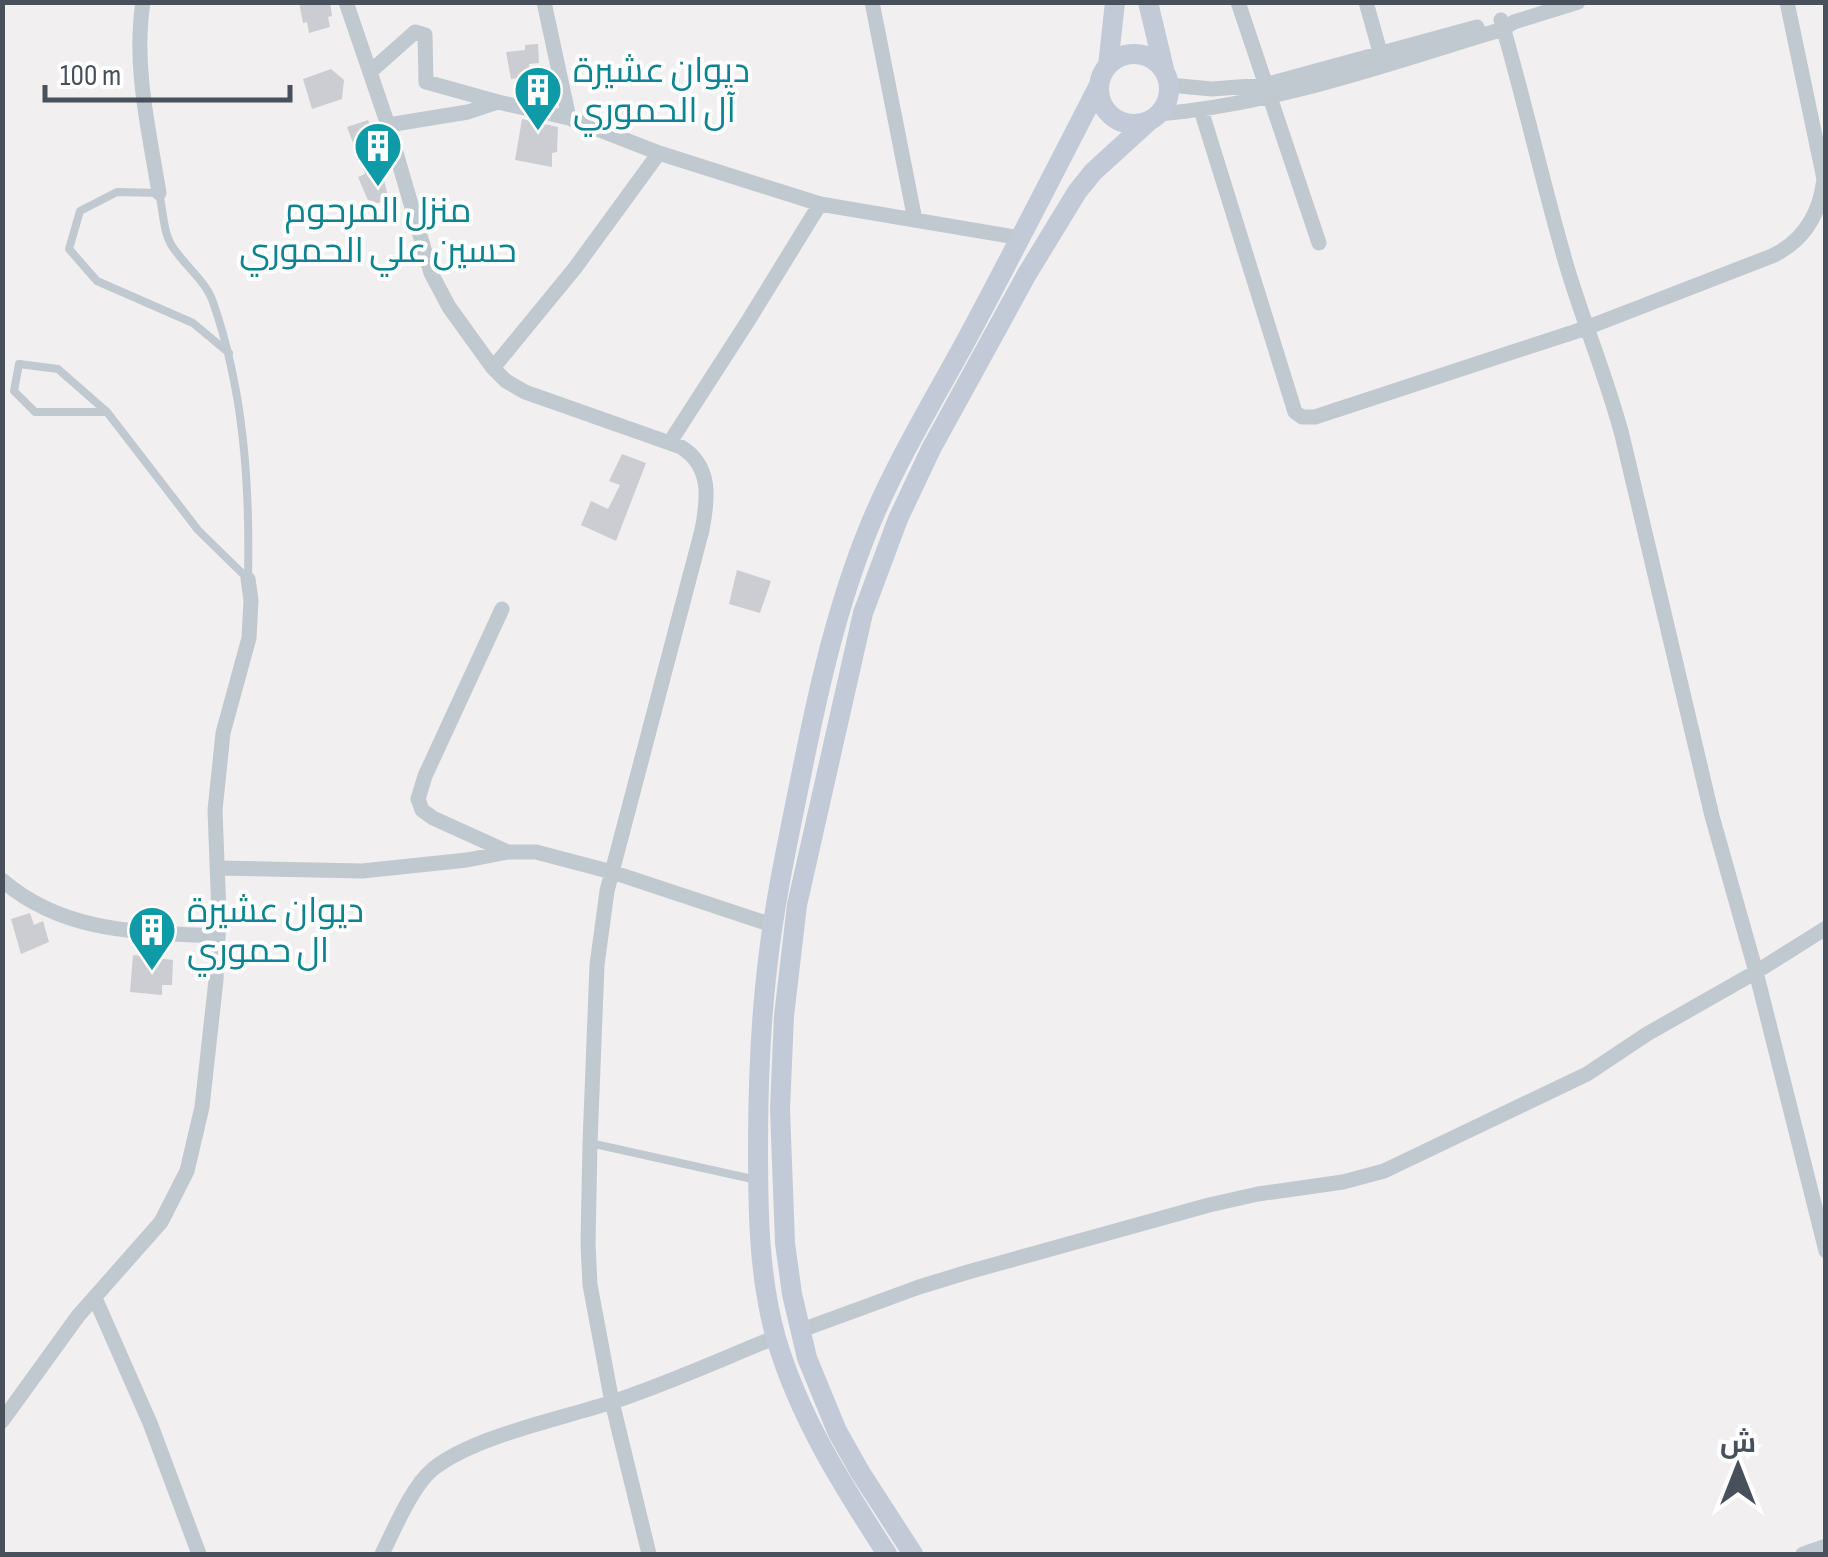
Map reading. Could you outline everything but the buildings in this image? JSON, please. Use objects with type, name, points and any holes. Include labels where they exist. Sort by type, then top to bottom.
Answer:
[{"type":"main road","points":[[1115,2],[1103,106],[1128,124],[1154,118]]},
{"type":"main road","points":[[913,1554],[836,1431],[799,1331],[785,1243],[780,1109],[784,1016],[797,904],[863,613],[886,545],[931,449],[1027,274],[1084,183],[1165,106],[1167,78],[1148,2]]},
{"type":"main road","points":[[887,1554],[804,1414],[776,1337],[764,1278],[758,1091],[772,925],[832,641],[860,549],[884,495],[1104,75],[1124,56],[1142,54],[1159,64],[1167,78]]},
{"type":"street","points":[[143,2],[141,90],[160,193]]},
{"type":"street","points":[[346,2],[388,125],[430,273],[493,368],[525,392],[670,442],[689,452],[704,474],[706,508],[612,872],[598,942],[590,1144],[590,1286],[612,1402],[649,1554]]},
{"type":"street","points":[[544,2],[569,118]]},
{"type":"street","points":[[872,2],[914,220]]},
{"type":"street","points":[[1238,2],[1319,243]]},
{"type":"street","points":[[1366,2],[1380,52]]},
{"type":"street","points":[[1154,118],[1267,92],[1578,2]]},
{"type":"street","points":[[1201,110],[1295,412],[1302,417],[1314,417],[1586,328],[1772,256],[1804,233],[1822,198],[1824,178],[1787,2]]},
{"type":"street","points":[[1167,78],[1212,89],[1267,92],[1380,52],[1506,24]]},
{"type":"street","points":[[1506,24],[1534,150],[1622,435],[1712,816],[1756,972],[1826,1251]]},
{"type":"street","points":[[370,72],[415,32],[420,32],[424,36],[426,82],[569,118],[659,153],[820,204],[1021,238]]},
{"type":"street","points":[[388,125],[468,112],[498,102]]},
{"type":"street","points":[[493,368],[576,268],[659,153]]},
{"type":"street","points":[[670,442],[820,204]]},
{"type":"street","points":[[2,1422],[78,1316],[161,1222],[186,1171],[202,1107],[216,980],[215,810],[223,732],[249,638],[248,578]]},
{"type":"street","points":[[502,609],[425,776],[418,800],[422,810],[433,818],[508,852]]},
{"type":"street","points":[[217,868],[362,871],[508,852],[536,852],[612,872],[772,925]]},
{"type":"street","points":[[2,880],[55,912],[97,927],[218,936]]},
{"type":"street","points":[[799,1331],[919,1287],[1209,1205],[1384,1171],[1587,1074],[1826,928]]},
{"type":"street","points":[[95,1298],[150,1423],[199,1554]]},
{"type":"street","points":[[382,1554],[425,1477],[445,1460],[469,1448],[612,1402],[776,1337]]},
{"type":"street","points":[[1803,1554],[1826,1546]]},
{"type":"lane","points":[[229,353],[193,323],[97,281],[69,249],[80,211],[117,192],[160,193],[169,242],[211,296],[229,353],[243,439],[249,507],[248,578]]},
{"type":"lane","points":[[107,412],[35,412],[14,391],[19,364],[58,369],[107,412],[198,530],[248,578]]},
{"type":"lane","points":[[590,1144],[758,1180]]},
{"type":"place","name":"ديوان عشيرة آل الحموري","points":[[538,132]]},
{"type":"place","name":"منزل المرحوم حسين علي الحموري","points":[[378,188]]},
{"type":"place","name":"ديوان عشيرة ال حموري","points":[[152,972]]}]
